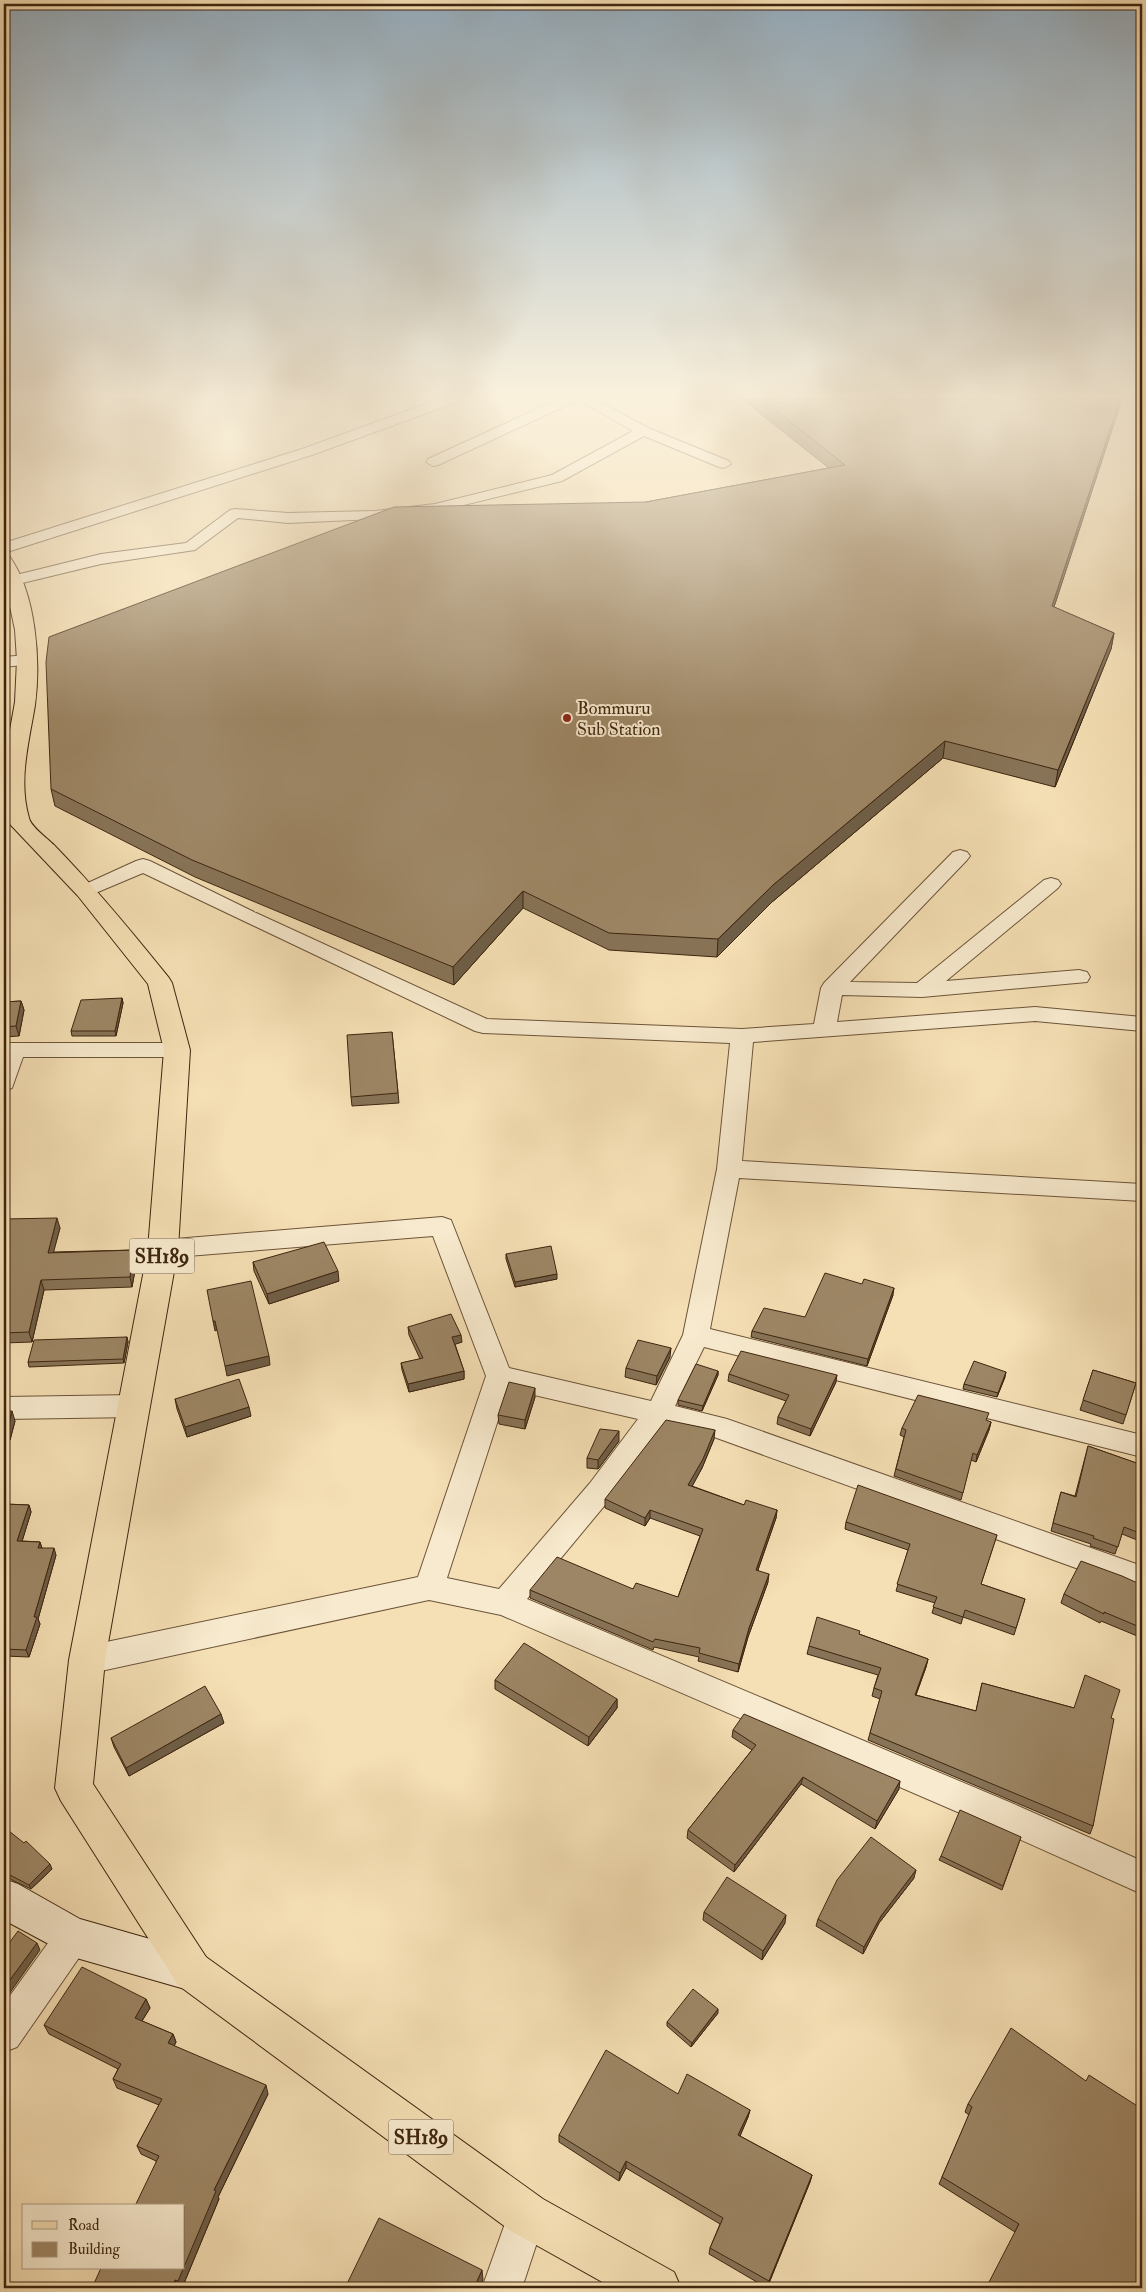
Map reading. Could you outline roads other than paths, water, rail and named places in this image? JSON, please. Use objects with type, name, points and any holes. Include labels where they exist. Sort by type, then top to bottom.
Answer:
[{"type":"main road","name":"SH189","points":[[9,571],[25,630],[15,661],[26,702],[13,771],[11,821],[86,891],[160,983],[177,1050],[163,1249],[87,1660],[74,1788],[192,1971],[527,2215],[658,2288]]},
{"type":"main road","points":[[4,1898],[74,1937],[192,1971]]},
{"type":"street","points":[[4,548],[137,506]]},
{"type":"street","points":[[9,571],[190,547],[235,512],[288,518],[375,516],[443,506]]},
{"type":"street","points":[[824,1030],[832,988],[960,856]]},
{"type":"street","points":[[86,891],[143,865],[246,916],[483,1026],[742,1036],[1035,1014],[1142,1024]]},
{"type":"street","points":[[922,990],[1051,884]]},
{"type":"street","points":[[832,988],[922,990],[1080,977]]},
{"type":"street","points":[[505,1603],[600,1491],[658,1414],[696,1335],[729,1169],[742,1036]]},
{"type":"street","points":[[4,1083],[9,1050],[177,1050]]},
{"type":"street","points":[[729,1169],[1142,1193]]},
{"type":"street","points":[[163,1249],[442,1226],[499,1376],[429,1587]]},
{"type":"street","points":[[696,1335],[1142,1446]]},
{"type":"street","points":[[499,1376],[717,1427],[1142,1579]]},
{"type":"street","points":[[4,1408],[135,1406]]},
{"type":"street","points":[[87,1660],[429,1587],[505,1603],[1002,1815],[1142,1878]]},
{"type":"street","points":[[4,2034],[74,1937]]},
{"type":"street","points":[[502,2288],[527,2215]]},
{"type":"place","name":"Bommuru Sub Station","points":[[567,718]]}]
